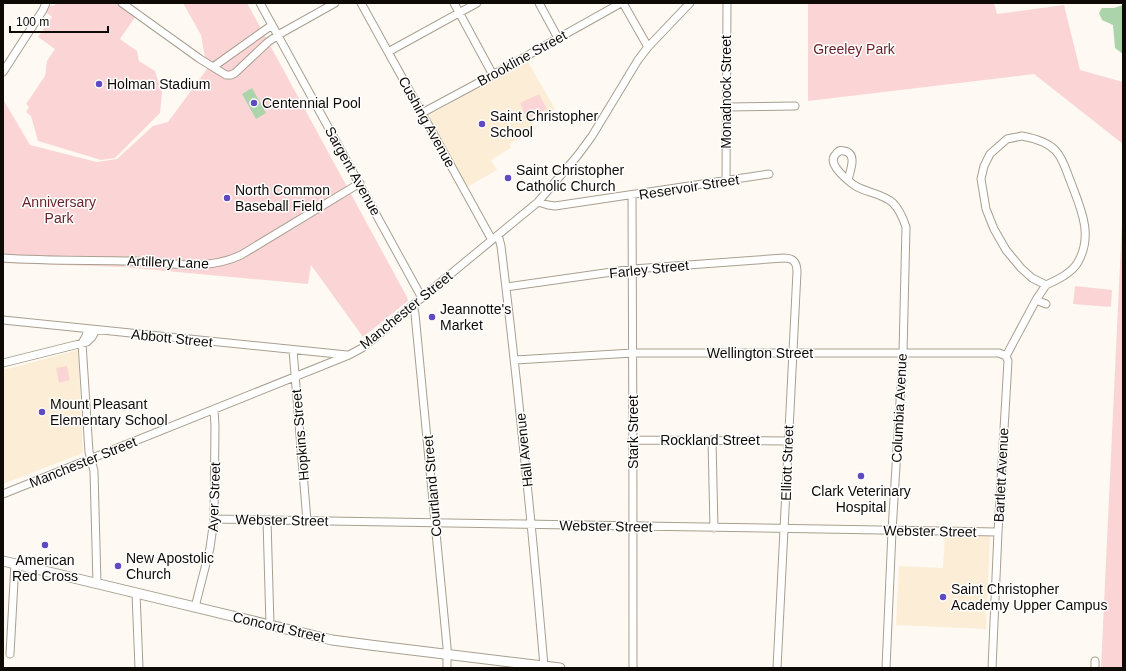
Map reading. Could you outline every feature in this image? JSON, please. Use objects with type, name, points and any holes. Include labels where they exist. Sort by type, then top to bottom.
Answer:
[{"type":"main road","name":"Concord Street","points":[[3,561],[347,642],[560,668]]},
{"type":"street","points":[[3,72],[46,3]]},
{"type":"street","points":[[122,3],[200,59],[226,75],[235,73],[268,42],[335,3]]},
{"type":"street","name":"Sargent Avenue","points":[[260,3],[422,298]]},
{"type":"street","name":"Cushing Avenue","points":[[361,3],[422,113],[495,238]]},
{"type":"street","points":[[454,3],[492,75]]},
{"type":"street","points":[[388,52],[477,3]]},
{"type":"street","points":[[539,3],[558,38]]},
{"type":"street","points":[[622,3],[648,47]]},
{"type":"street","name":"Brookline Street","points":[[422,113],[622,3]]},
{"type":"street","name":"Manchester Street","points":[[3,494],[349,355],[362,348],[538,202],[578,155],[630,72],[648,47],[690,3]]},
{"type":"street","name":"Monadnock Street","points":[[726,3],[726,181]]},
{"type":"street","points":[[213,67],[272,25]]},
{"type":"street","points":[[726,107],[795,106]]},
{"type":"street","points":[[1006,356],[1036,300],[1046,285],[1063,277],[1077,264],[1084,250],[1085,231],[1083,215],[1062,159],[1055,150],[1035,138],[1022,136],[1007,139],[990,154],[984,166],[981,179],[986,209],[994,229],[1006,250],[1021,268],[1032,278],[1046,285]]},
{"type":"street","name":"Reservoir Street","points":[[538,202],[556,206],[769,174]]},
{"type":"street","name":"Columbia Avenue","points":[[848,180],[854,185],[884,197],[892,203],[904,220],[906,228],[903,354],[892,531],[886,668]]},
{"type":"street","name":"Artillery Lane","points":[[3,258],[32,260],[132,261],[193,266],[225,262],[241,255],[360,183]]},
{"type":"street","name":"Stark Street","points":[[632,195],[634,668]]},
{"type":"street","name":"Hall Avenue","points":[[495,238],[501,246],[515,360],[532,524],[544,666]]},
{"type":"street","name":"Farley Street","points":[[506,287],[633,269],[763,259],[792,259]]},
{"type":"street","name":"Elliott Street","points":[[777,668],[797,272],[797,266],[792,259]]},
{"type":"street","points":[[1036,300],[1046,304]]},
{"type":"street","name":"Courtland Street","points":[[413,305],[435,523],[447,668]]},
{"type":"street","name":"Abbott Street","points":[[3,320],[349,355]]},
{"type":"street","points":[[88,329],[82,344],[89,452],[94,471],[97,584]]},
{"type":"street","points":[[3,363],[62,347],[82,344],[90,340],[96,330]]},
{"type":"street","name":"Hopkins Street","points":[[293,350],[307,521]]},
{"type":"street","name":"Wellington Street","points":[[515,360],[633,353],[1000,353],[1006,356]]},
{"type":"street","name":"Bartlett Avenue","points":[[992,668],[1008,362],[1006,356]]},
{"type":"street","name":"Ayer Street","points":[[195,607],[210,548],[214,519],[214,409]]},
{"type":"street","name":"Rockland Street","points":[[632,440],[788,440]]},
{"type":"street","points":[[712,440],[714,528]]},
{"type":"street","name":"Webster Street","points":[[214,519],[998,532]]},
{"type":"street","points":[[267,520],[270,625]]},
{"type":"street","points":[[10,654],[15,563]]},
{"type":"street","points":[[136,593],[139,668]]},
{"type":"shaded area","points":[[1123,5],[1123,54],[1115,48],[1113,25],[1102,20],[1099,13],[1102,8],[1114,8]]},
{"type":"shaded area","name":"Saint Christopher School","points":[[527,60],[555,109],[532,122],[536,129],[509,144],[511,148],[491,160],[497,170],[467,187],[428,116]]},
{"type":"shaded area","name":"Centennial Pool","points":[[252,88],[266,113],[256,119],[242,94]]},
{"type":"shaded area","name":"Mount Pleasant Elementary School","points":[[78,350],[83,453],[3,484],[3,370]]},
{"type":"shaded area","name":"Saint Christopher Academy Upper Campus","points":[[945,534],[990,536],[986,629],[896,625],[899,566],[943,568]]},
{"type":"green space","name":"Holman Stadium","points":[[57,3],[117,3],[136,16],[120,39],[137,51],[139,61],[155,71],[162,93],[160,113],[115,158],[101,160],[38,141],[31,116],[26,112],[29,107],[26,104],[45,76],[47,61],[55,49],[38,37],[52,17],[46,12],[51,5],[53,6]]},
{"type":"green space","name":"Anniversary Park","points":[[183,3],[247,3],[407,297],[408,301],[363,337],[311,265],[308,284],[123,267],[3,263],[3,99],[30,145],[97,162],[117,159],[153,126],[168,122],[207,69],[201,35]]},
{"type":"green space","name":"Greeley Park","points":[[808,3],[994,3],[997,14],[1064,5],[1080,70],[1123,82],[1123,144],[1034,74],[808,101]]},
{"type":"green space","points":[[539,94],[547,109],[527,119],[520,103]]},
{"type":"green space","points":[[1123,200],[1123,668],[1101,668]]},
{"type":"green space","points":[[1075,286],[1112,290],[1111,307],[1073,304]]},
{"type":"green space","points":[[67,366],[70,380],[59,383],[56,368]]},
{"type":"place","name":"Holman Stadium","points":[[99,84]]},
{"type":"place","name":"Centennial Pool","points":[[254,103]]},
{"type":"place","name":"Saint Christopher School","points":[[482,124]]},
{"type":"place","name":"Saint Christopher Catholic Church","points":[[508,178]]},
{"type":"place","name":"North Common Baseball Field","points":[[227,198]]},
{"type":"place","name":"Jeannotte's Market","points":[[432,317]]},
{"type":"place","name":"Mount Pleasant Elementary School","points":[[42,412]]},
{"type":"place","name":"Clark Veterinary Hospital","points":[[861,476]]},
{"type":"place","name":"American Red Cross","points":[[45,545]]},
{"type":"place","name":"New Apostolic Church","points":[[118,566]]},
{"type":"place","name":"Saint Christopher Academy Upper Campus","points":[[943,597]]}]
